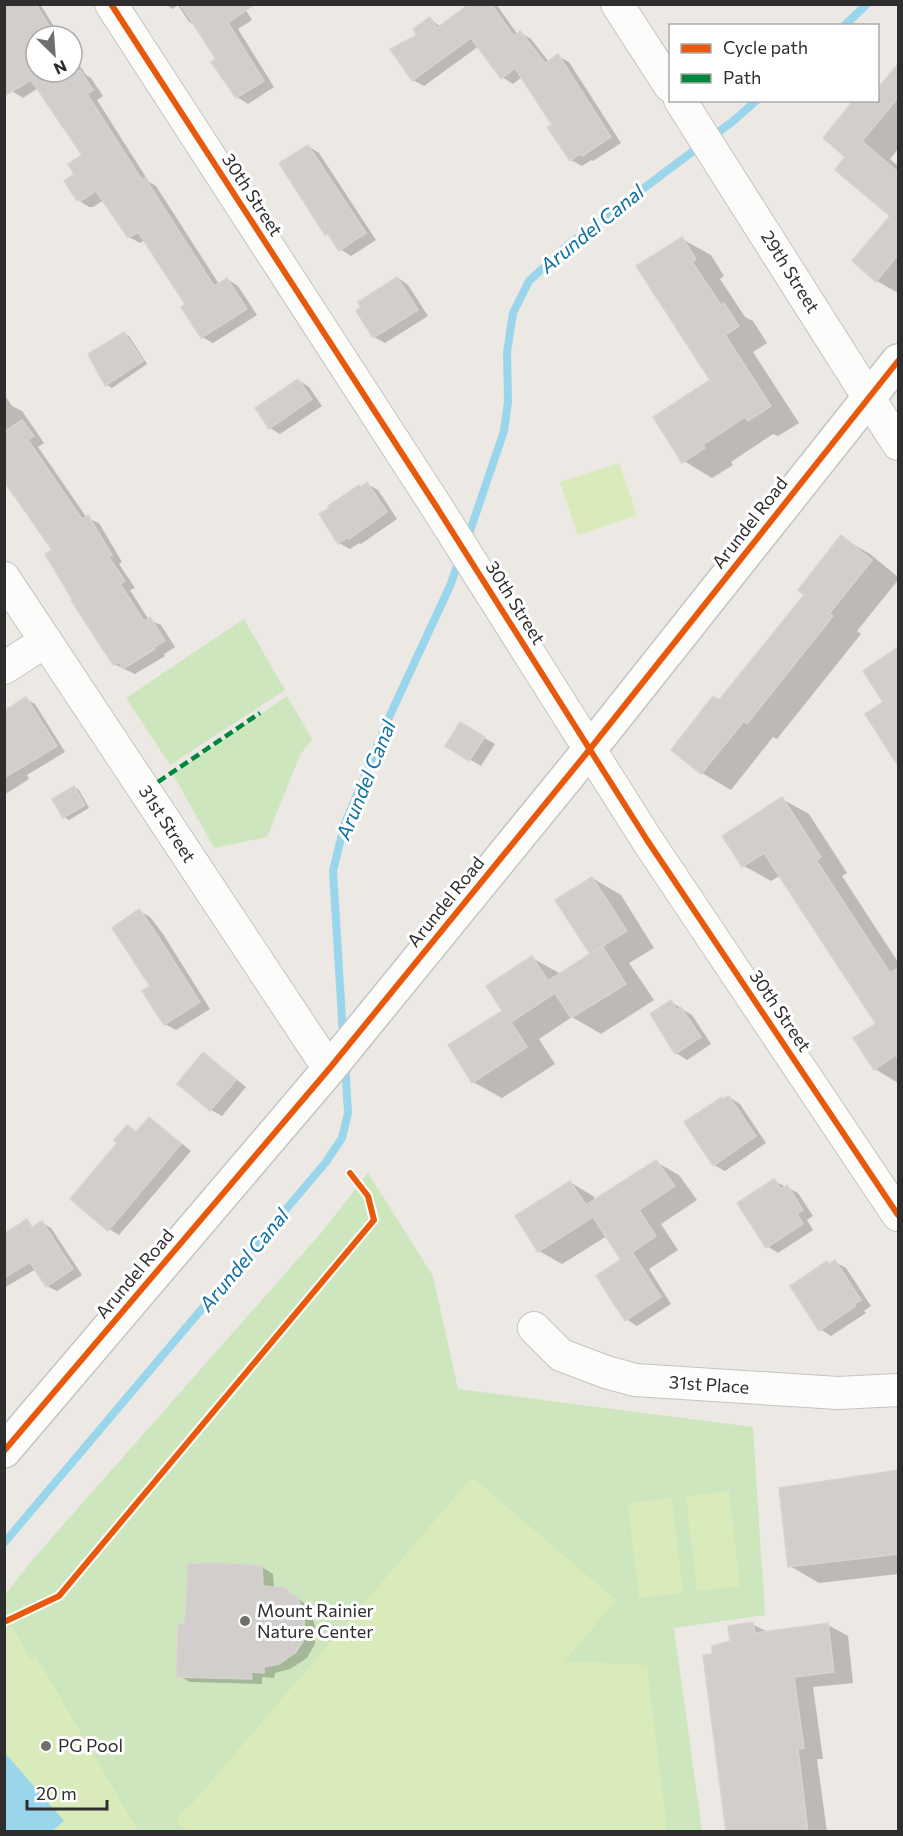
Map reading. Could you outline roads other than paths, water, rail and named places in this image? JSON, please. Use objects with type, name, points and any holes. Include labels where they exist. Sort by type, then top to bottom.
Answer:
[{"type":"street","name":"30th Street","points":[[111,4],[436,506],[647,840],[898,1215]]},
{"type":"street","points":[[616,4],[669,85]]},
{"type":"street","name":"29th Street","points":[[686,110],[898,444]]},
{"type":"street","name":"Arundel Road","points":[[4,1450],[329,1070],[590,749],[898,361]]},
{"type":"street","name":"31st Street","points":[[4,578],[329,1070]]},
{"type":"street","points":[[4,668],[46,641]]},
{"type":"street","name":"31st Place","points":[[534,1328],[561,1355],[635,1380],[838,1393],[898,1390]]},
{"type":"water","name":"PG Pool","points":[[5,1753],[64,1821],[52,1831],[6,1832]]},
{"type":"waterway","name":"Arundel Canal","points":[[846,24],[867,4]]},
{"type":"waterway","name":"Arundel Canal","points":[[467,540],[504,431],[508,402],[507,352],[513,313],[529,281],[568,245],[732,122],[755,102]]},
{"type":"waterway","name":"Arundel Canal","points":[[343,1035],[333,871],[344,826],[391,713],[450,586],[460,558]]},
{"type":"waterway","name":"Arundel Canal","points":[[4,1543],[326,1162],[342,1138],[348,1113],[345,1063]]},
{"type":"place","name":"Mount Rainier Nature Center","points":[[245,1621]]},
{"type":"place","name":"PG Pool","points":[[46,1746]]}]
